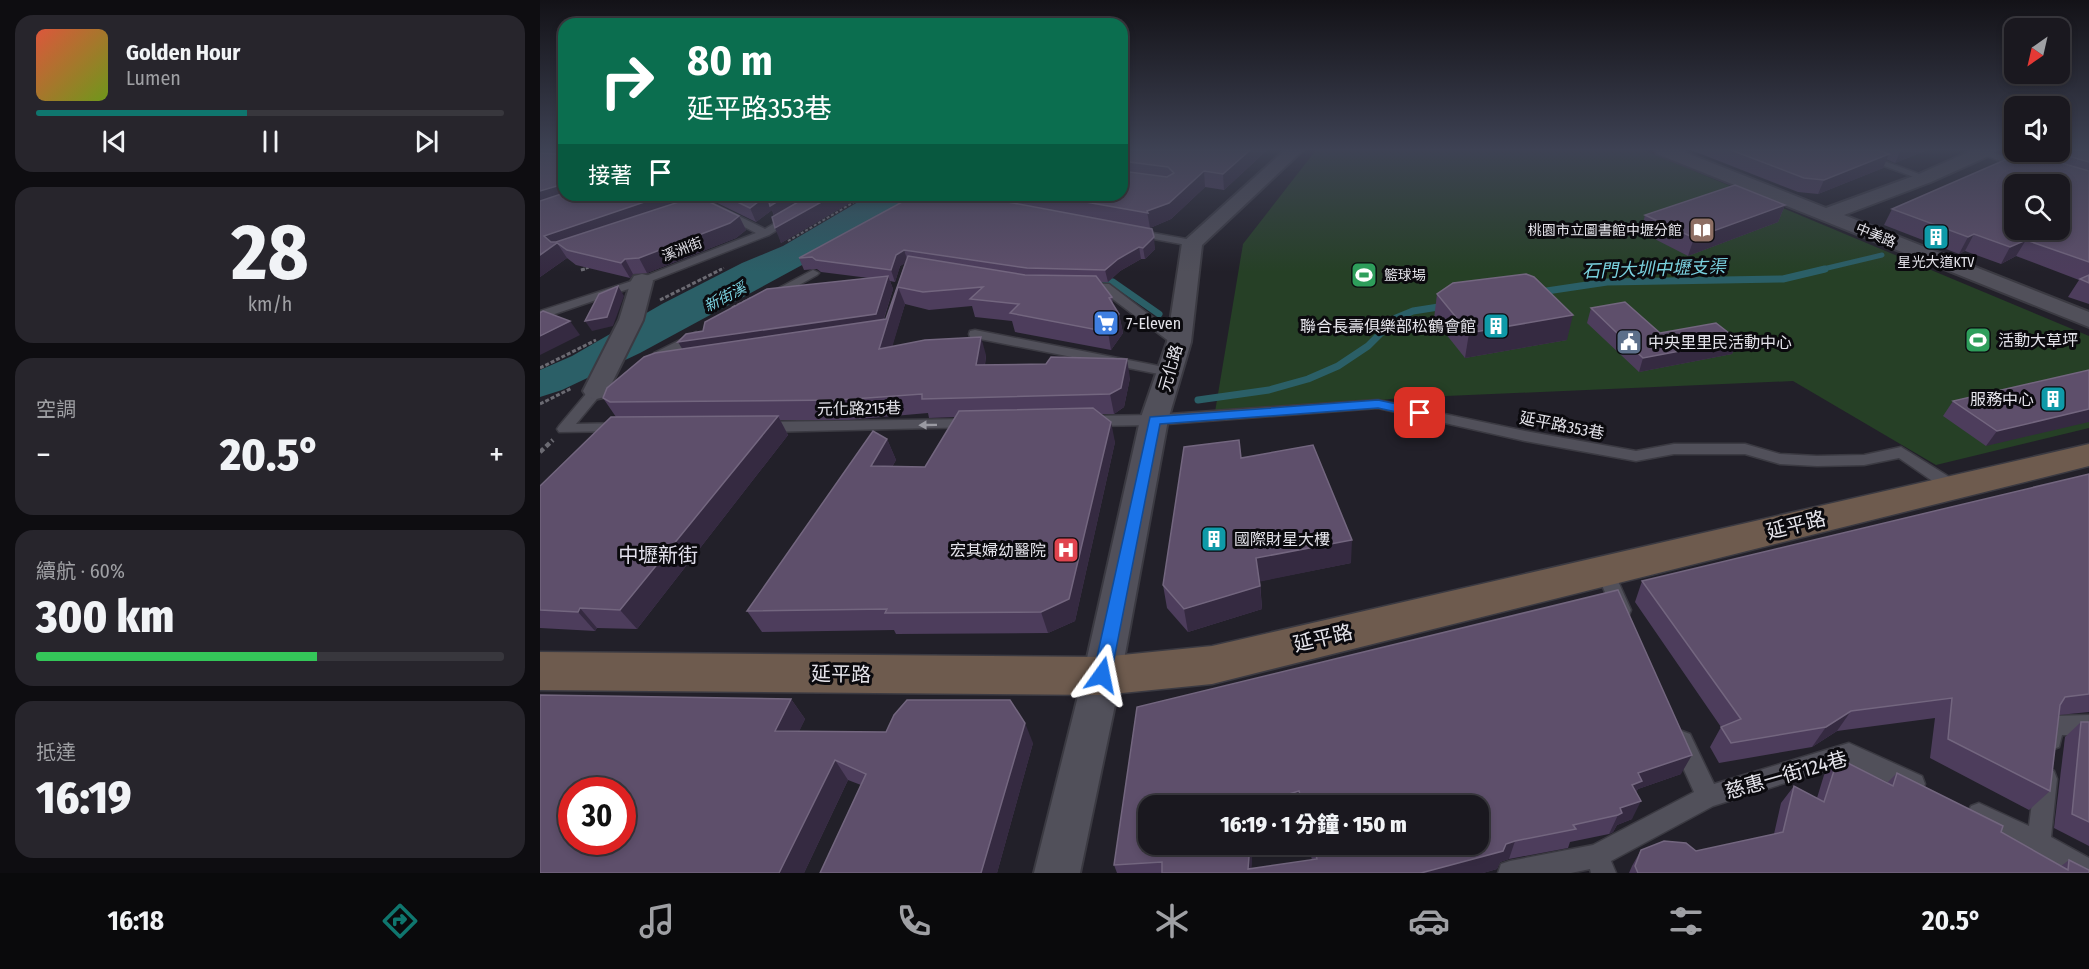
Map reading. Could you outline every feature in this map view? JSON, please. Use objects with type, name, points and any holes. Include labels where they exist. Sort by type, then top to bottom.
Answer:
[{"type":"main road","name":"延平路","points":[[540,670],[1102,675],[1212,664],[2089,455]]},
{"type":"street","points":[[1192,243],[1250,191]]},
{"type":"street","name":"中美路","points":[[1765,191],[2089,320]]},
{"type":"street","points":[[1826,215],[1891,191]]},
{"type":"street","name":"元化路","points":[[1057,873],[1102,675],[1154,420],[1179,342],[1192,243]]},
{"type":"street","points":[[606,382],[632,318],[642,281]]},
{"type":"lane","name":"溪洲街","points":[[540,315],[642,281],[765,233],[819,201]]},
{"type":"lane","points":[[975,201],[989,206]]},
{"type":"lane","points":[[686,209],[705,202],[765,233]]},
{"type":"lane","points":[[1129,232],[1192,243]]},
{"type":"lane","points":[[800,294],[760,301],[813,273]]},
{"type":"lane","points":[[1073,287],[1105,287],[1179,342]]},
{"type":"lane","points":[[673,364],[645,370],[659,356],[707,330]]},
{"type":"lane","points":[[975,334],[1169,372]]},
{"type":"lane","points":[[606,382],[564,429],[635,428]]},
{"type":"lane","name":"延平路353巷","points":[[1154,420],[1378,404],[1525,436],[1636,456],[1674,449],[1745,449],[1780,459],[1817,461],[1864,460],[1901,452],[1953,487]]},
{"type":"lane","points":[[1074,422],[1154,420]]},
{"type":"lane","name":"元化路215巷","points":[[753,428],[983,424]]},
{"type":"lane","points":[[1605,572],[1629,626]]},
{"type":"lane","points":[[1674,722],[1708,797]]},
{"type":"lane","points":[[2039,843],[2053,726],[2089,725]]},
{"type":"lane","name":"慈惠一街124巷","points":[[1510,873],[1600,865],[1708,797],[1849,753],[1934,793]]},
{"type":"lane","points":[[1954,803],[2039,843],[2089,871]]},
{"type":"path","points":[[783,244],[856,201]]},
{"type":"path","points":[[581,270],[593,266]]},
{"type":"path","points":[[540,368],[728,266]]},
{"type":"green space","points":[[1284,191],[1741,191],[2089,336],[2089,428],[1936,465],[1793,381],[1400,398],[1214,418],[1243,244]]},
{"type":"water","name":"新街溪","points":[[860,201],[920,201],[640,353],[562,390],[540,397],[540,370],[572,356],[662,304],[742,263],[783,246]]},
{"type":"building","points":[[1128,191],[1182,191],[1169,203],[1147,211],[1148,213],[1080,201],[1128,201]]},
{"type":"building","points":[[1718,191],[1749,191],[1785,205],[1694,238],[1645,215]]},
{"type":"building","points":[[1934,191],[2004,191],[2004,240],[2026,240],[2010,247],[1974,234],[1968,237],[1892,209]]},
{"type":"building","points":[[2070,191],[2089,191],[2089,262],[2026,240],[2070,240]]},
{"type":"building","points":[[558,195],[558,201],[647,201],[544,236],[551,242],[682,201],[708,201],[739,216],[730,223],[639,258],[625,259],[621,263],[567,250],[557,243],[540,255],[540,201]]},
{"type":"building","points":[[735,201],[759,201],[750,208]]},
{"type":"building","points":[[769,201],[778,201],[770,206]]},
{"type":"building","points":[[800,201],[823,201],[775,228],[772,217]]},
{"type":"building","points":[[904,201],[1002,201],[1152,229],[1154,237],[1143,248],[1139,247],[1118,259],[1105,270],[1027,268],[904,250],[896,255],[891,270],[816,260],[812,257],[799,258]]},
{"type":"building","points":[[908,256],[1025,275],[1096,276],[1112,297],[1109,298],[1119,314],[1108,332],[1010,313],[1019,304],[970,299],[983,287],[923,292],[898,287],[879,349],[925,340],[981,337],[976,365],[1046,364],[1051,357],[1127,359],[1121,388],[1110,394],[922,399],[922,394],[839,400],[610,402],[603,398],[607,388],[644,357],[655,353],[886,319]]},
{"type":"building","points":[[1526,274],[1534,277],[1573,315],[1469,333],[1437,294],[1453,283]]},
{"type":"building","points":[[2089,275],[2089,283],[2080,279]]},
{"type":"building","points":[[888,276],[876,314],[678,342],[686,334],[703,331],[705,322],[767,289]]},
{"type":"building","points":[[618,286],[607,317],[585,321],[599,294]]},
{"type":"building","points":[[1625,302],[1660,333],[1716,323],[1738,340],[1643,358],[1591,308]]},
{"type":"building","points":[[543,311],[570,321],[540,336],[540,313]]},
{"type":"building","points":[[2089,370],[2089,409],[1997,431],[1953,401]]},
{"type":"building","points":[[1093,408],[1111,422],[1069,599],[1041,612],[885,613],[887,609],[747,611],[873,431],[887,439],[871,466],[925,467],[959,411]]},
{"type":"building","points":[[778,416],[620,610],[580,608],[578,612],[540,610],[540,486],[611,417]]},
{"type":"building","points":[[1239,440],[1241,458],[1313,445],[1352,540],[1256,558],[1260,586],[1184,609],[1163,585],[1184,447]]},
{"type":"building","points":[[2089,474],[2089,694],[2065,697],[2060,705],[2050,791],[1948,739],[1952,698],[1851,711],[1826,727],[1731,743],[1721,727],[1741,719],[1642,581]]},
{"type":"building","points":[[1618,590],[1692,755],[1638,773],[1642,781],[1632,785],[1641,801],[1620,808],[1622,813],[1618,815],[1573,825],[1576,829],[1515,841],[1506,844],[1503,851],[1489,855],[1489,795],[1300,795],[1299,791],[1286,795],[1138,795],[1138,855],[1249,855],[1248,869],[1317,859],[1316,855],[1488,855],[1421,873],[1162,873],[1162,862],[1114,865],[1137,707]]},
{"type":"building","points":[[540,695],[791,699],[775,731],[886,732],[894,715],[907,700],[1010,700],[1025,723],[981,873],[820,873],[866,774],[835,760],[779,873],[540,873]]},
{"type":"building","points":[[2081,722],[2089,722],[2089,822],[2072,814]]},
{"type":"building","points":[[1838,758],[1893,786],[1897,773],[2003,826],[2001,832],[2068,870],[2069,860],[2089,870],[2089,873],[1638,873],[1635,866],[1641,850],[1664,841],[1686,843],[1696,851],[1783,832],[1794,786],[1824,802]]},
{"type":"waterway","name":"石門大圳中壢支渠","points":[[1819,270],[1882,255]]},
{"type":"waterway","name":"石門大圳中壢支渠","points":[[1540,292],[1607,282],[1783,279],[1825,269]]},
{"type":"waterway","points":[[1099,280],[1113,282],[1159,314]]},
{"type":"waterway","name":"石門大圳中壢支渠","points":[[1198,400],[1269,390],[1308,379],[1338,366],[1368,346],[1396,318],[1413,311],[1445,306]]},
{"type":"place","name":"桃園市立圖書館中壢分館","points":[[1702,230]]},
{"type":"place","name":"星光大道KTV","points":[[1936,237]]},
{"type":"place","name":"籃球場","points":[[1364,275]]},
{"type":"place","name":"7-Eleven","points":[[1106,323]]},
{"type":"place","name":"聯合長壽俱樂部松鶴會館","points":[[1496,326]]},
{"type":"place","name":"活動大草坪","points":[[1978,340]]},
{"type":"place","name":"中央里里民活動中心","points":[[1629,342]]},
{"type":"place","name":"服務中心","points":[[2053,399]]},
{"type":"place","name":"國際財星大樓","points":[[1214,539]]},
{"type":"place","name":"宏其婦幼醫院","points":[[1066,550]]},
{"type":"district","name":"中壢新街","points":[[658,555]]},
{"type":"route","points":[[1102,675],[1154,420],[1378,404],[1420,413]]}]
